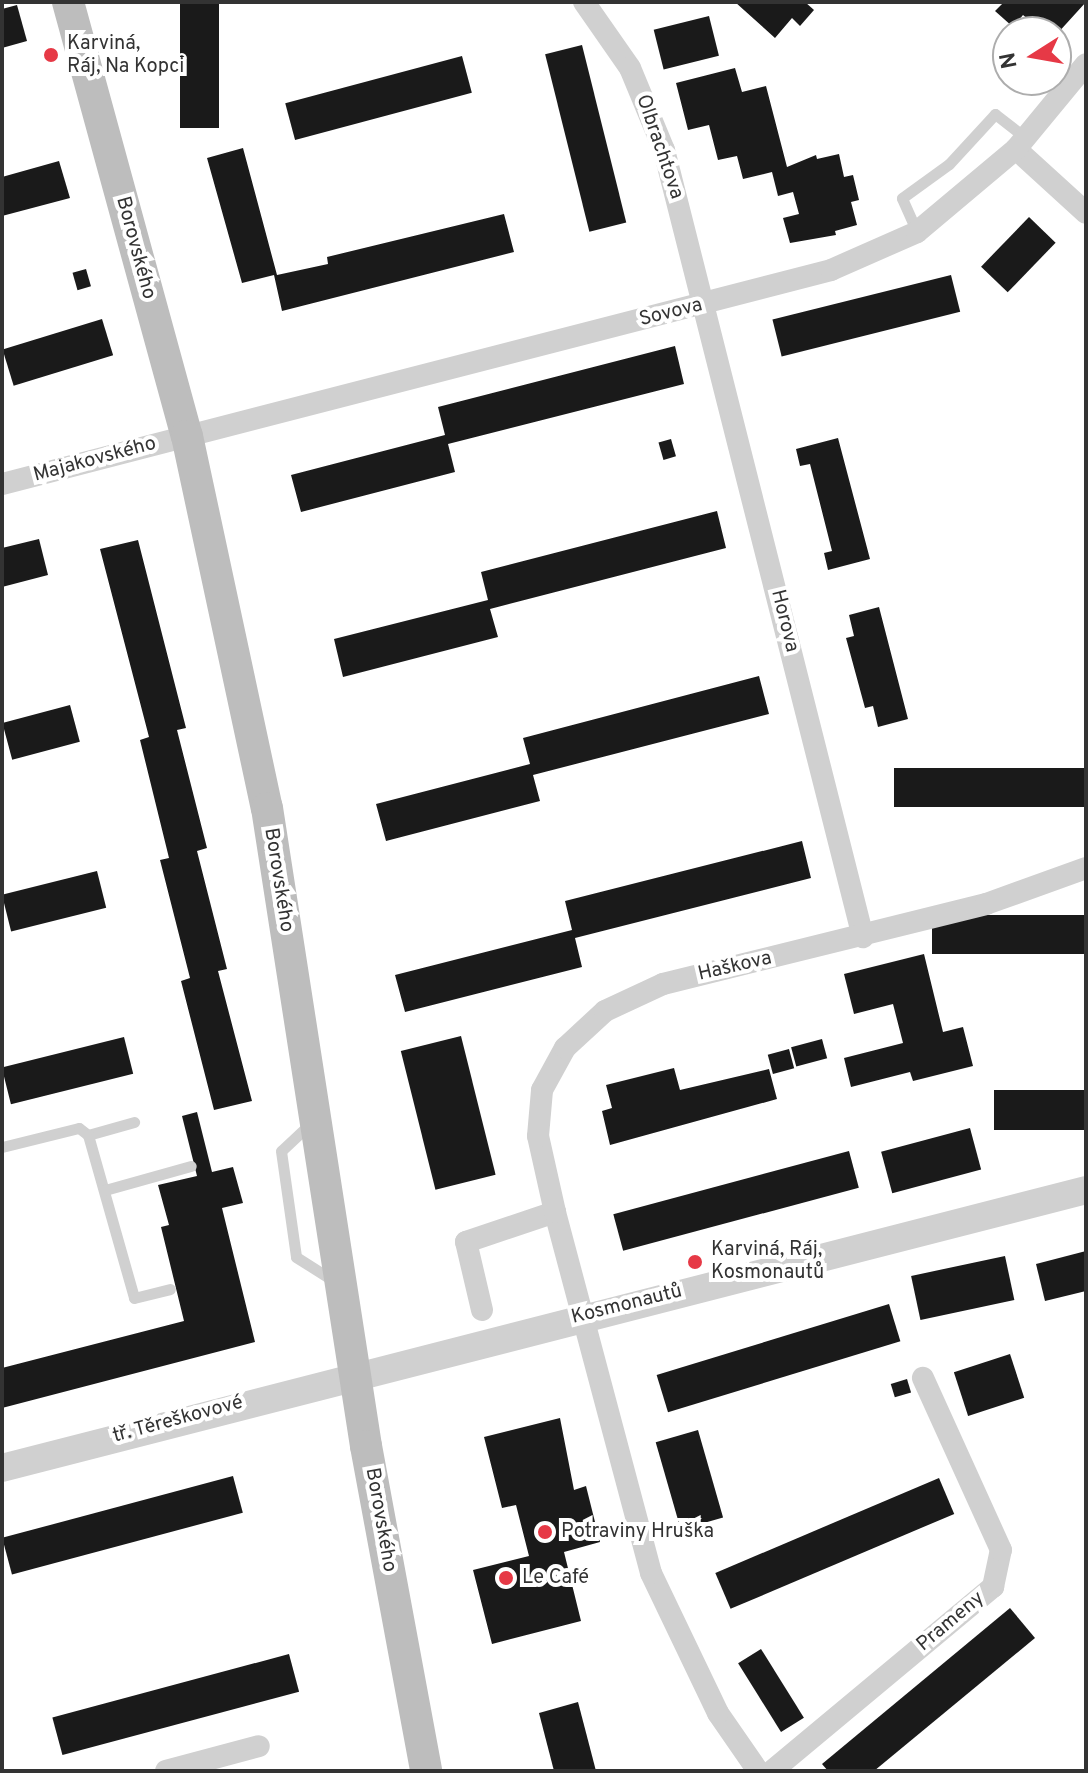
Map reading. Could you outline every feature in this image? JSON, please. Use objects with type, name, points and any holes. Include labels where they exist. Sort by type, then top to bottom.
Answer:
[{"type":"main road","name":"Borovského","points":[[68,2],[187,436],[267,808],[355,1373],[426,1771]]},
{"type":"street","name":"Olbrachtova","points":[[584,2],[630,68],[664,150],[706,304]]},
{"type":"street","name":"Sovova","points":[[187,436],[831,270],[917,232],[1021,143],[1086,64]]},
{"type":"street","points":[[1021,143],[1086,213]]},
{"type":"street","name":"Horova","points":[[706,304],[863,937]]},
{"type":"street","name":"Majakovského","points":[[2,484],[187,436]]},
{"type":"street","name":"Haškova","points":[[582,1316],[538,1136],[542,1090],[565,1048],[605,1011],[663,984],[863,937],[986,904],[1086,868]]},
{"type":"street","name":"Kosmonautů","points":[[355,1373],[1086,1190]]},
{"type":"street","points":[[482,1310],[466,1242],[555,1212]]},
{"type":"street","name":"Prameny","points":[[582,1316],[651,1573],[718,1713],[758,1769],[993,1587],[1001,1550],[923,1378]]},
{"type":"street","name":"tř. Těreškovové","points":[[2,1468],[355,1373]]},
{"type":"street","points":[[166,1771],[259,1746]]},
{"type":"lane","points":[[917,232],[902,198],[949,164],[995,114],[1021,143]]},
{"type":"lane","points":[[88,1135],[134,1122]]},
{"type":"lane","points":[[2,1147],[79,1128],[88,1135],[134,1298],[170,1289]]},
{"type":"lane","points":[[105,1190],[191,1166]]},
{"type":"building","points":[[180,2],[219,2],[219,128],[180,128]]},
{"type":"building","points":[[735,2],[805,2],[814,10],[800,26],[792,18],[775,38]]},
{"type":"building","points":[[1004,2],[1086,2],[1072,17],[1001,16],[995,11]]},
{"type":"building","points":[[17,5],[27,41],[2,48],[2,9]]},
{"type":"building","points":[[709,16],[719,56],[664,70],[654,30]]},
{"type":"building","points":[[582,45],[626,223],[589,232],[545,54]]},
{"type":"building","points":[[462,56],[472,93],[295,140],[285,103]]},
{"type":"building","points":[[735,68],[742,92],[766,86],[787,167],[816,155],[817,159],[839,154],[844,177],[853,175],[859,200],[851,202],[857,225],[835,231],[836,235],[790,243],[783,218],[799,214],[793,192],[778,196],[772,172],[743,179],[737,156],[718,160],[709,125],[688,130],[676,83]]},
{"type":"building","points":[[243,148],[277,275],[328,264],[327,257],[504,214],[514,252],[282,311],[274,275],[242,283],[207,158]]},
{"type":"building","points":[[59,161],[70,198],[2,216],[2,177]]},
{"type":"building","points":[[1029,217],[1056,243],[1008,292],[981,267]]},
{"type":"building","points":[[86,269],[91,286],[78,290],[73,273]]},
{"type":"building","points":[[951,275],[960,312],[782,356],[772,320]]},
{"type":"building","points":[[102,319],[113,355],[14,386],[3,349]]},
{"type":"building","points":[[675,346],[684,384],[448,444],[455,472],[301,512],[291,475],[445,435],[438,407]]},
{"type":"building","points":[[838,438],[870,559],[828,570],[824,553],[832,551],[810,464],[800,466],[796,449]]},
{"type":"building","points":[[671,439],[676,456],[663,460],[659,443]]},
{"type":"building","points":[[717,511],[726,548],[490,609],[498,637],[343,677],[334,639],[488,600],[481,572]]},
{"type":"building","points":[[39,539],[48,575],[2,587],[2,548]]},
{"type":"building","points":[[138,540],[186,728],[177,730],[207,848],[197,851],[227,969],[218,971],[252,1101],[214,1110],[181,981],[190,978],[160,860],[169,858],[140,740],[149,737],[100,549]]},
{"type":"building","points":[[879,607],[908,719],[878,727],[873,706],[865,708],[846,638],[854,636],[849,615]]},
{"type":"building","points":[[759,676],[769,714],[533,775],[540,801],[386,841],[376,804],[530,764],[523,738]]},
{"type":"building","points":[[70,705],[80,742],[12,760],[2,723]]},
{"type":"building","points":[[894,768],[1086,768],[1086,807],[894,807]]},
{"type":"building","points":[[802,841],[811,878],[575,938],[582,967],[405,1012],[395,975],[572,930],[565,901]]},
{"type":"building","points":[[97,871],[106,908],[11,932],[2,895]]},
{"type":"building","points":[[932,915],[1086,915],[1086,954],[932,954]]},
{"type":"building","points":[[924,954],[943,1032],[963,1027],[973,1066],[913,1081],[910,1072],[851,1087],[844,1058],[903,1043],[893,1004],[854,1014],[844,974]]},
{"type":"building","points":[[461,1036],[496,1175],[435,1190],[401,1051]]},
{"type":"building","points":[[124,1037],[133,1074],[11,1104],[2,1067]]},
{"type":"building","points":[[822,1039],[827,1058],[796,1067],[791,1047]]},
{"type":"building","points":[[789,1049],[794,1068],[773,1074],[768,1055]]},
{"type":"building","points":[[674,1068],[680,1090],[769,1069],[777,1099],[610,1145],[602,1111],[612,1108],[606,1085]]},
{"type":"building","points":[[994,1090],[1086,1090],[1086,1130],[994,1130]]},
{"type":"building","points":[[197,1112],[212,1172],[233,1167],[243,1203],[222,1208],[255,1342],[2,1408],[2,1368],[184,1321],[161,1227],[169,1225],[158,1185],[197,1176],[182,1116]]},
{"type":"building","points":[[970,1128],[981,1170],[892,1193],[881,1152]]},
{"type":"building","points":[[849,1151],[859,1188],[623,1251],[613,1214]]},
{"type":"building","points":[[1086,1251],[1086,1291],[1045,1301],[1036,1264]]},
{"type":"building","points":[[1005,1256],[1014,1300],[920,1320],[911,1276]]},
{"type":"building","points":[[889,1304],[900,1341],[668,1412],[657,1375]]},
{"type":"building","points":[[1010,1354],[1024,1398],[968,1416],[954,1372]]},
{"type":"building","points":[[907,1379],[911,1392],[895,1397],[891,1384]]},
{"type":"building","points":[[560,1418],[574,1490],[586,1486],[600,1542],[564,1552],[581,1621],[492,1644],[473,1570],[529,1556],[516,1505],[502,1508],[484,1437]]},
{"type":"building","points":[[698,1430],[723,1517],[681,1530],[656,1442]]},
{"type":"building","points":[[233,1476],[243,1513],[12,1575],[2,1538]]},
{"type":"building","points":[[939,1478],[954,1514],[731,1609],[715,1573]]},
{"type":"building","points":[[1010,1608],[1035,1638],[874,1771],[828,1771],[822,1764]]},
{"type":"building","points":[[761,1649],[804,1718],[781,1732],[738,1663]]},
{"type":"building","points":[[289,1654],[299,1692],[62,1755],[52,1717]]},
{"type":"building","points":[[578,1702],[596,1771],[554,1771],[539,1713]]},
{"type":"place","name":"Karviná, Ráj, Na Kopci","points":[[51,55]]},
{"type":"place","name":"Karviná, Ráj, Kosmonautů","points":[[695,1262]]},
{"type":"place","name":"Potraviny Hruška","points":[[545,1532]]},
{"type":"place","name":"Le Café","points":[[506,1578]]}]
